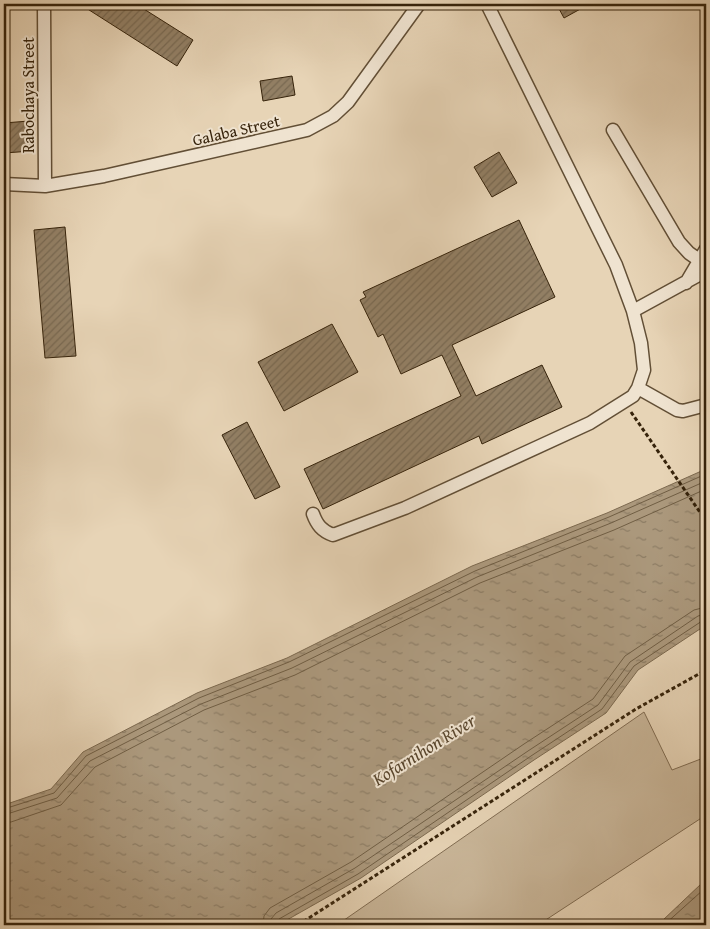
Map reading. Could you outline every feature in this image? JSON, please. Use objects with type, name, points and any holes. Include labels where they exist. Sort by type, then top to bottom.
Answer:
[{"type":"street","name":"Rabochaya Street","points":[[44,4],[45,186]]},
{"type":"street","name":"Galaba Street","points":[[4,184],[45,186],[104,176],[307,130],[333,116],[348,102],[420,4]]},
{"type":"street","points":[[313,514],[316,523],[321,528],[334,535],[405,508],[590,423],[625,403],[638,388],[644,370],[641,344],[633,311],[616,265],[487,4]]},
{"type":"street","points":[[613,130],[679,242],[689,253],[703,255],[686,283]]},
{"type":"street","points":[[633,311],[706,271]]},
{"type":"street","points":[[638,388],[677,410],[683,411],[706,405]]},
{"type":"path","points":[[634,417],[706,521]]},
{"type":"path","points":[[298,925],[636,709],[706,670]]},
{"type":"shaded area","points":[[644,712],[672,770],[706,757],[706,815],[538,925],[337,925]]},
{"type":"water","name":"Kofarnihon River","points":[[706,469],[706,625],[638,670],[606,713],[361,878],[278,925],[4,925],[4,805],[51,789],[83,752],[197,693],[287,658],[472,566],[607,513]]},
{"type":"water","points":[[701,884],[706,884],[706,925],[654,925],[663,920]]},
{"type":"building","points":[[88,4],[136,4],[193,40],[177,66],[86,8]]},
{"type":"building","points":[[549,4],[582,4],[584,7],[564,18],[557,5],[551,8]]},
{"type":"building","points":[[292,76],[295,95],[263,101],[260,81]]},
{"type":"building","points":[[29,121],[32,151],[4,153],[4,123]]},
{"type":"building","points":[[499,152],[517,183],[492,197],[474,167]]},
{"type":"building","points":[[519,220],[555,297],[452,345],[476,396],[542,365],[562,407],[482,444],[479,436],[323,509],[304,469],[461,396],[442,355],[401,374],[383,334],[378,337],[360,300],[366,297],[363,292]]},
{"type":"building","points":[[65,227],[76,356],[45,358],[34,230]]},
{"type":"building","points":[[332,324],[358,372],[284,411],[258,362]]},
{"type":"building","points":[[247,422],[280,487],[255,499],[222,435]]}]
